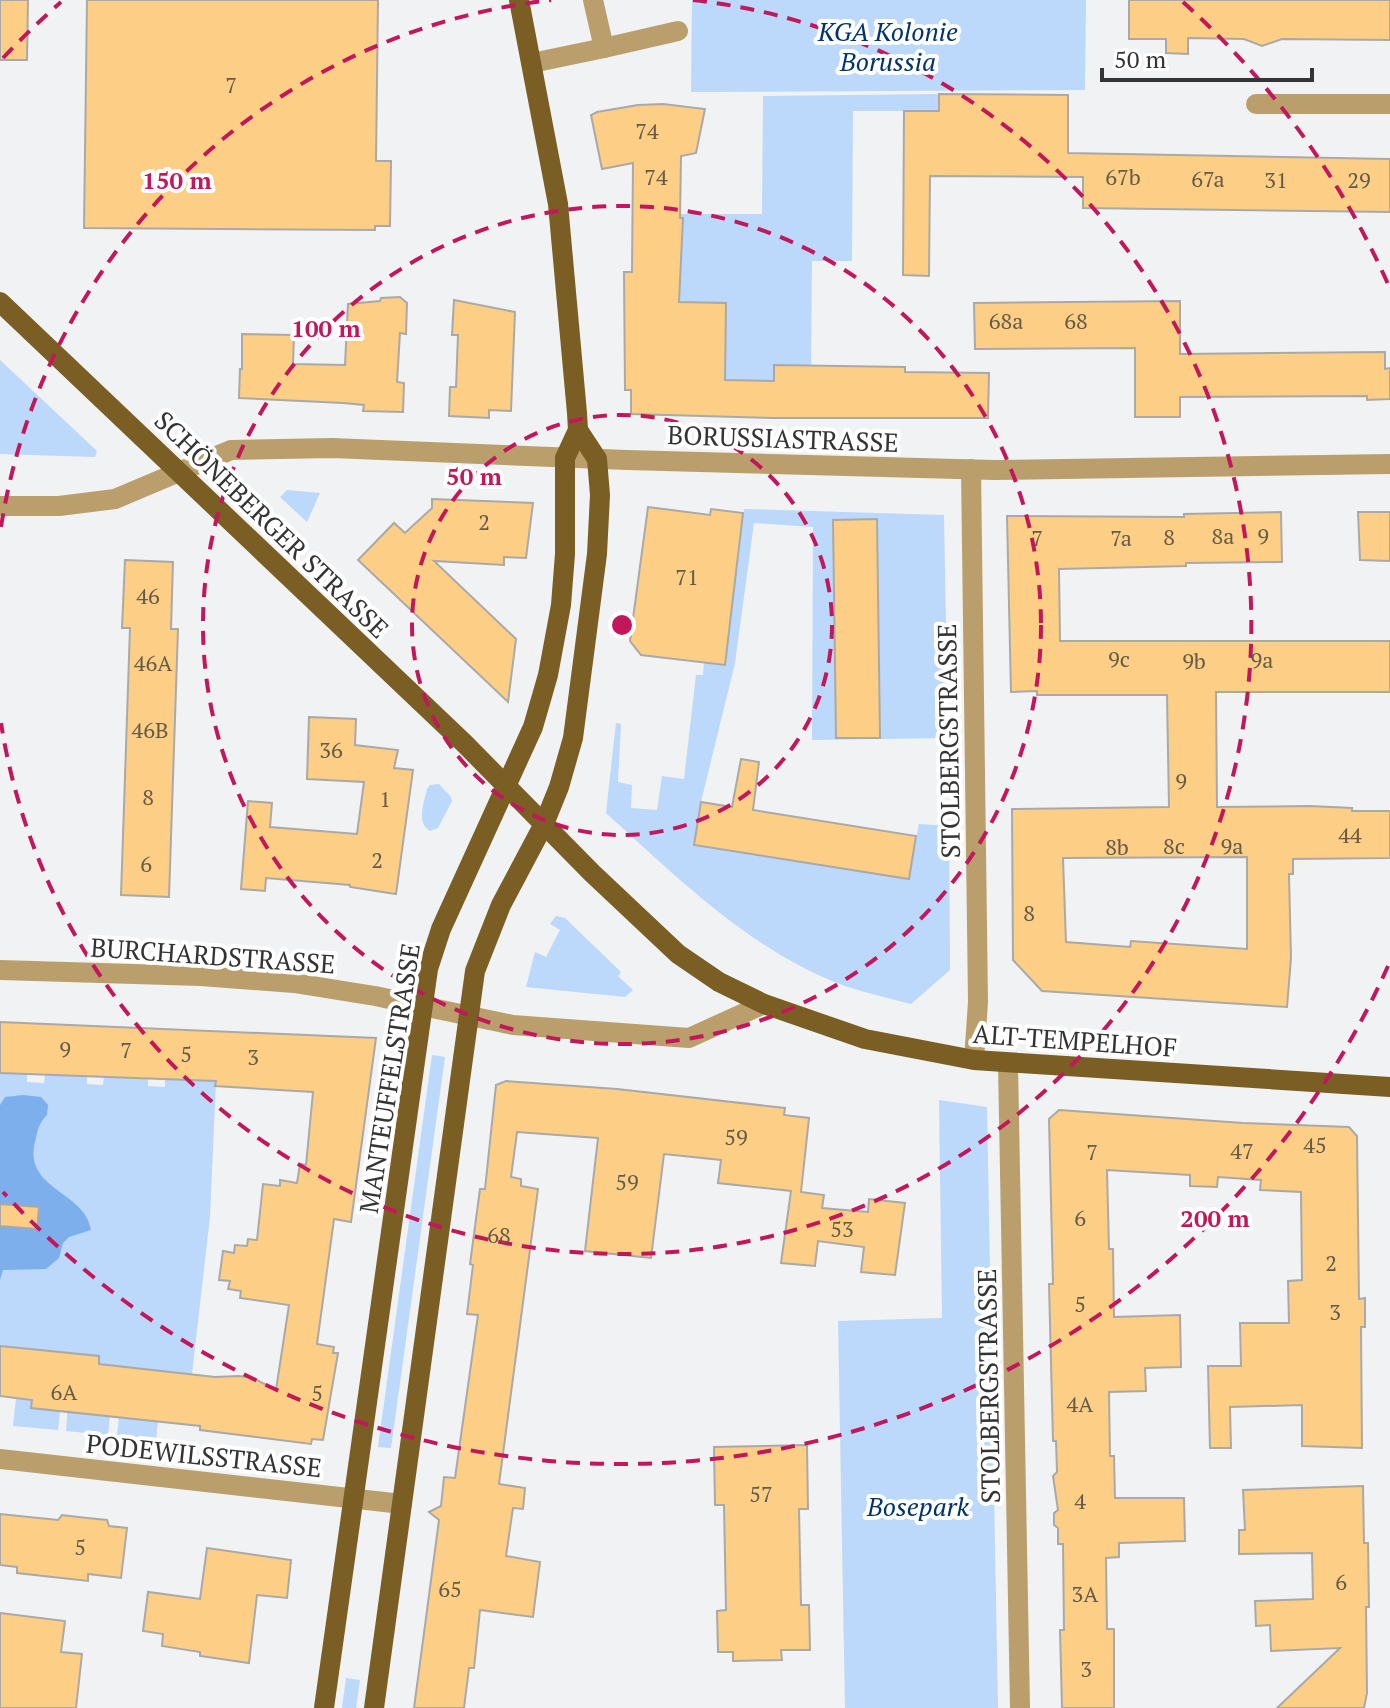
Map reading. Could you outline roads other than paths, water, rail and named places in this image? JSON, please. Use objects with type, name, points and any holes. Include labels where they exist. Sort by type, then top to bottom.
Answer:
[{"type":"main road","name":"MANTEUFFELSTRASSE","points":[[374,1708],[475,971],[491,927],[544,824],[559,787],[573,738],[597,554],[600,495],[597,459],[578,430],[558,204],[519,0]]},
{"type":"main road","name":"SCHÖNEBERGER STRASSE","points":[[0,302],[544,824]]},
{"type":"main road","name":"MANTEUFFELSTRASSE","points":[[324,1708],[428,969],[441,929],[533,727],[555,640],[565,554],[565,458],[578,430]]},
{"type":"main road","name":"ALT-TEMPELHOF","points":[[544,824],[678,954],[719,982],[764,1004],[865,1039],[1008,1064],[1390,1087]]},
{"type":"street","points":[[593,0],[604,48]]},
{"type":"street","points":[[532,63],[678,31]]},
{"type":"street","points":[[1256,104],[1390,104]]},
{"type":"street","name":"BORUSSIASTRASSE","points":[[0,506],[103,502],[231,450],[332,448],[971,469],[1390,464]]},
{"type":"street","name":"STOLBERGSTRASSE","points":[[971,469],[978,1002],[974,1060]]},
{"type":"street","name":"BURCHARDSTRASSE","points":[[0,970],[278,981],[326,986],[468,1016]]},
{"type":"street","points":[[468,1016],[513,1025],[689,1038],[764,1004]]},
{"type":"street","name":"STOLBERGSTRASSE","points":[[1008,1064],[1020,1708]]},
{"type":"street","name":"PODEWILSSTRASSE","points":[[0,1459],[402,1504]]},
{"type":"park label","name":"KGA Kolonie Borussia","points":[[888,46]]},
{"type":"park label","name":"Bosepark","points":[[918,1506]]}]
